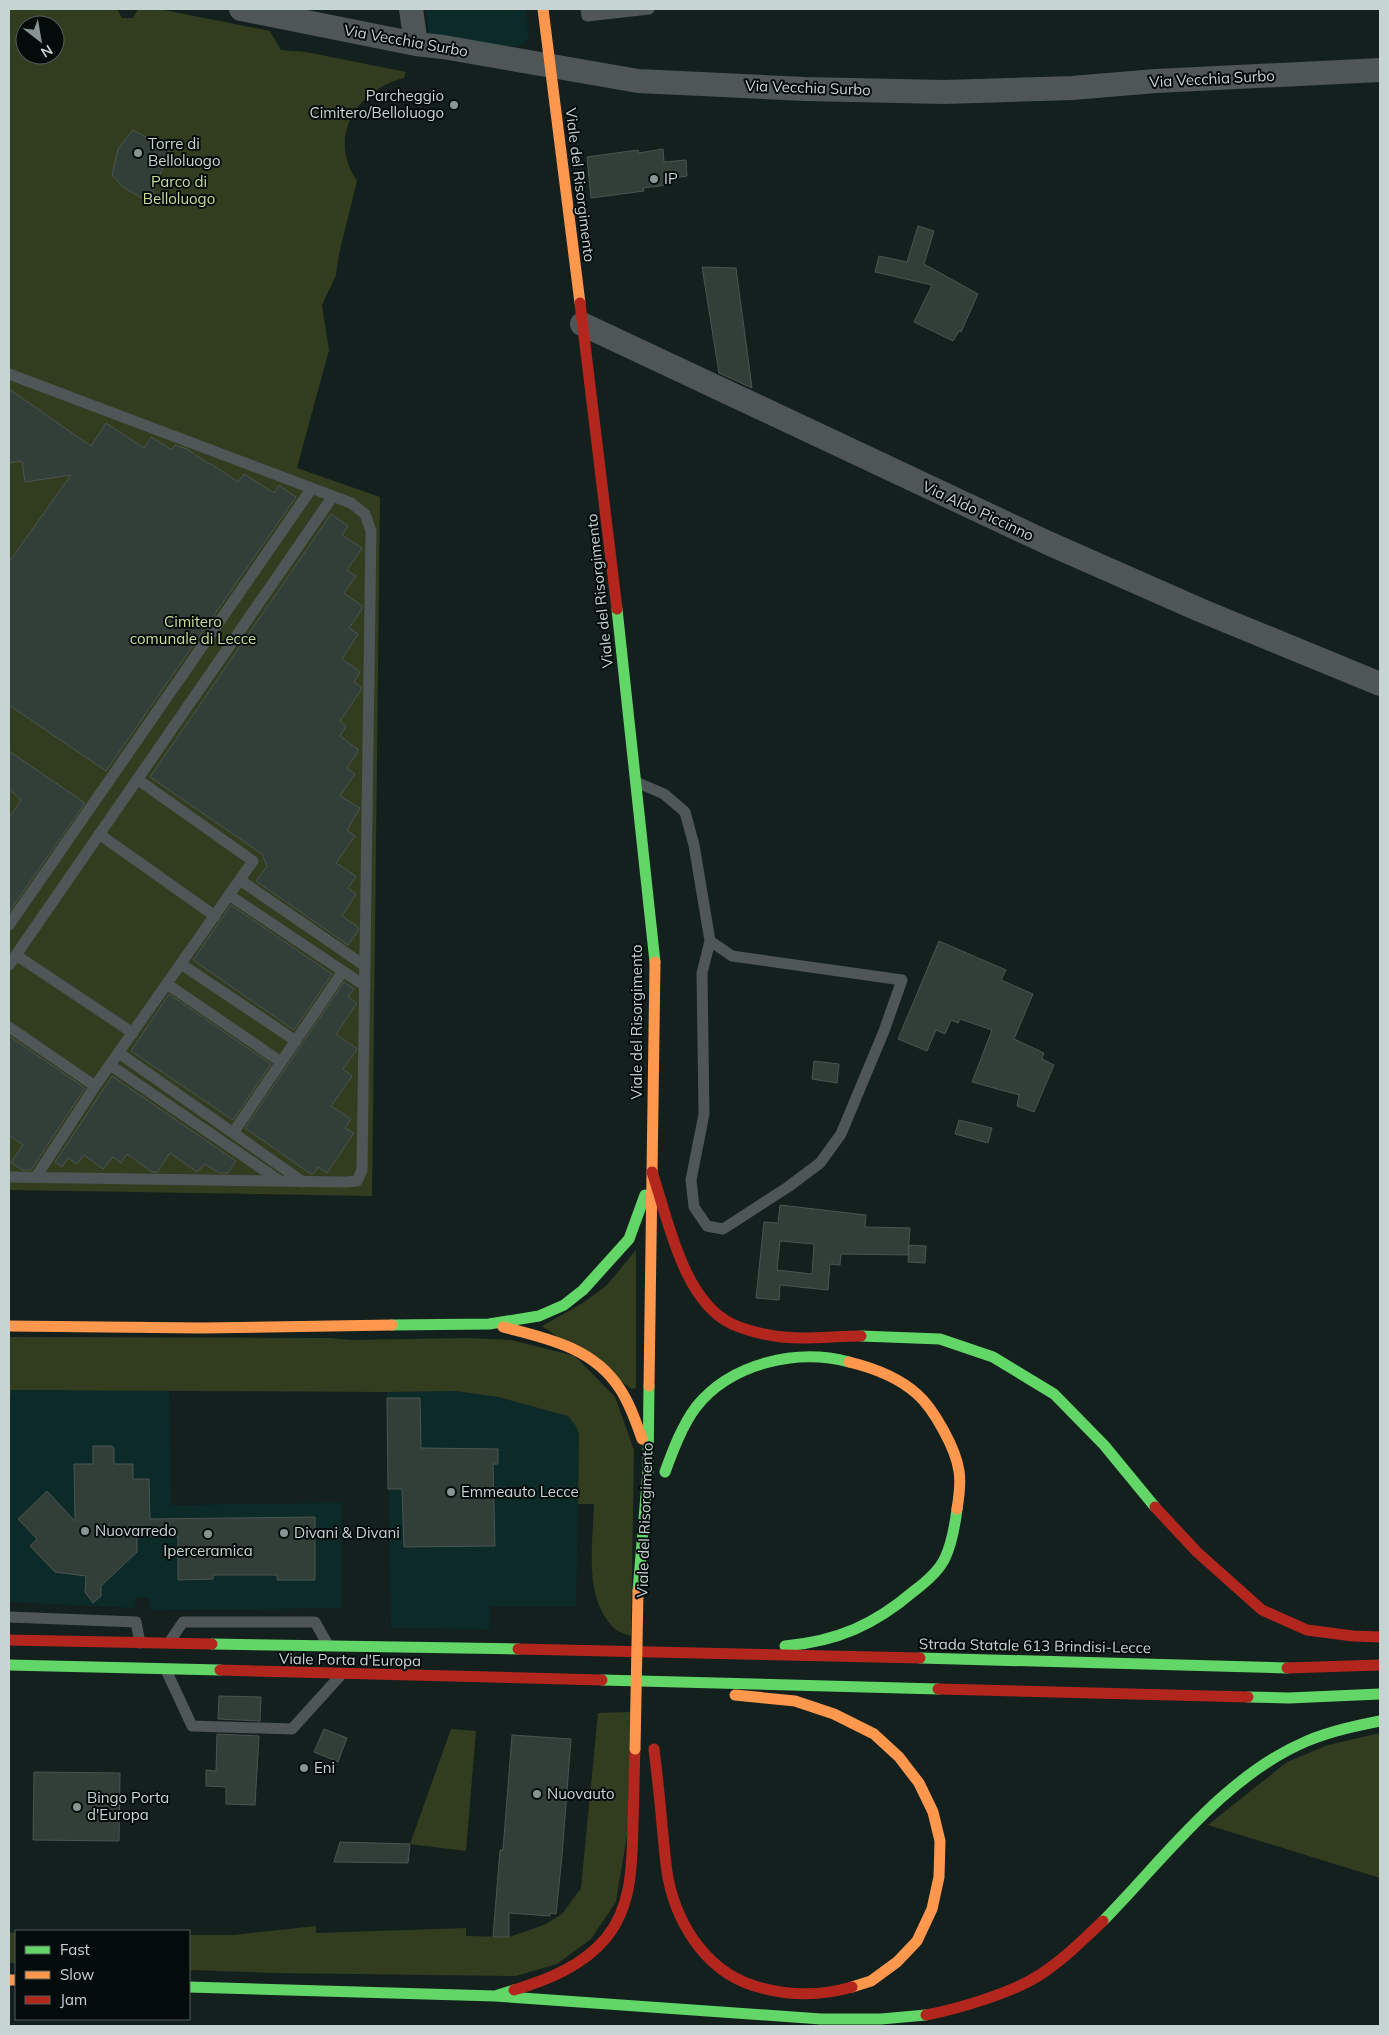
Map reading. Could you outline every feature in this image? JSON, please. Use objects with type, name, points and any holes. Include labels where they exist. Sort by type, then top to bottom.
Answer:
[{"type":"main road","name":"Viale del Risorgimento","points":[[495,1996],[540,1982],[580,1962],[606,1938],[624,1907],[632,1874],[638,1591],[648,1471],[655,966],[610,539],[543,9]]},
{"type":"main road","name":"Viale del Risorgimento","points":[[652,1172],[661,1382]]},
{"type":"main road","points":[[9,1326],[202,1328],[489,1324],[539,1316],[564,1305],[583,1290],[614,1258],[629,1239],[652,1172]]},
{"type":"main road","points":[[652,1172],[676,1245],[692,1284],[710,1307],[732,1324],[770,1335],[805,1337],[860,1336],[940,1340],[993,1357],[1054,1394],[1104,1445],[1140,1490],[1197,1552],[1262,1610],[1307,1630],[1353,1636],[1380,1637]]},
{"type":"main road","points":[[489,1324],[544,1336],[568,1345],[586,1354],[608,1371],[622,1389],[634,1413],[643,1440],[648,1471]]},
{"type":"main road","name":"Viale del Risorgimento","points":[[664,1442],[664,1476],[683,1426],[711,1391],[736,1373],[772,1360],[800,1357],[835,1358],[882,1370],[918,1395],[942,1430],[959,1469],[956,1521],[945,1559],[924,1583],[894,1609],[859,1630],[813,1644],[688,1652]]},
{"type":"main road","name":"Viale Porta d'Europa","points":[[9,1640],[688,1652]]},
{"type":"main road","points":[[655,1690],[656,1641]]},
{"type":"main road","name":"Strada Statale 613 Brindisi-Lecce","points":[[688,1652],[1290,1668],[1380,1665]]},
{"type":"main road","name":"Viale Porta d'Europa","points":[[9,1665],[690,1683]]},
{"type":"main road","points":[[690,1683],[1289,1698],[1380,1694]]},
{"type":"main road","points":[[654,1857],[654,1744],[668,1878],[679,1915],[695,1944],[718,1967],[748,1986],[781,1993],[807,1995],[844,1989],[871,1981],[897,1962],[916,1941],[932,1909],[939,1877],[940,1841],[933,1812],[919,1783],[899,1757],[874,1734],[826,1711],[795,1701],[718,1694],[690,1683]]},
{"type":"main road","points":[[190,1987],[495,1996],[764,2014],[796,2018],[846,2019],[918,2016],[975,2003],[1036,1977],[1074,1948],[1111,1913],[1177,1840],[1233,1787],[1272,1758],[1313,1738],[1360,1723],[1380,1721]]},
{"type":"main road","points":[[740,2001],[764,2014]]},
{"type":"street","name":"Via Vecchia Surbo","points":[[241,9],[416,44],[638,81],[806,89],[944,92],[1072,88],[1156,81],[1380,70]]},
{"type":"street","points":[[411,9],[416,44]]},
{"type":"street","name":"Via Aldo Piccinno","points":[[582,324],[1048,543],[1200,610],[1380,684]]},
{"type":"lane","points":[[586,9],[587,16],[649,9]]},
{"type":"lane","points":[[9,374],[351,503],[365,514],[371,531],[362,1170],[357,1181],[303,1182],[9,1177]]},
{"type":"lane","points":[[9,925],[312,488]]},
{"type":"lane","points":[[9,965],[333,496]]},
{"type":"lane","points":[[36,1177],[95,1086],[253,861],[137,779]]},
{"type":"lane","points":[[636,782],[664,794],[685,812],[694,845],[710,941],[702,973],[704,1114],[691,1180],[694,1207],[702,1220],[707,1226],[723,1229],[788,1187],[820,1163],[841,1134],[884,1031],[902,980],[732,956],[710,941]]},
{"type":"lane","points":[[100,834],[214,916]]},
{"type":"lane","points":[[240,880],[365,966]]},
{"type":"lane","points":[[229,895],[365,986]]},
{"type":"lane","points":[[16,954],[132,1033]]},
{"type":"lane","points":[[181,964],[296,1042]]},
{"type":"lane","points":[[233,1133],[343,971]]},
{"type":"lane","points":[[167,984],[282,1062]]},
{"type":"lane","points":[[9,1026],[95,1086]]},
{"type":"lane","points":[[119,1053],[303,1182]]},
{"type":"lane","points":[[110,1065],[280,1181]]},
{"type":"lane","points":[[9,1617],[136,1622],[140,1643]]},
{"type":"lane","points":[[168,1644],[183,1622],[315,1622],[329,1646]]},
{"type":"lane","points":[[166,1670],[192,1726],[292,1729],[342,1675]]},
{"type":"shaded area","points":[[426,9],[525,9],[529,39],[512,50],[429,35]]},
{"type":"shaded area","points":[[10,1390],[169,1391],[171,1505],[342,1503],[342,1608],[150,1610],[150,1598],[135,1597],[135,1608],[9,1602]]},
{"type":"shaded area","points":[[456,1391],[498,1397],[568,1416],[576,1426],[579,1434],[579,1454],[576,1607],[490,1607],[489,1629],[391,1628],[387,1392]]},
{"type":"green space","name":"Cimitero comunale di Lecce","points":[[9,9],[117,9],[122,18],[133,18],[138,9],[159,9],[270,31],[281,50],[306,52],[406,72],[404,78],[387,84],[372,93],[360,104],[351,118],[346,132],[345,148],[348,164],[357,181],[339,254],[336,275],[322,305],[329,350],[297,468],[380,497],[372,1196],[9,1190]]},
{"type":"green space","points":[[636,1250],[636,1388],[632,1389],[542,1326],[583,1303],[607,1285]]},
{"type":"green space","points":[[9,1337],[331,1338],[352,1340],[468,1338],[511,1340],[575,1356],[615,1397],[634,1450],[631,1636],[614,1628],[604,1616],[598,1601],[592,1569],[594,1504],[578,1504],[579,1434],[576,1426],[568,1416],[498,1397],[456,1391],[11,1390],[9,1406]]},
{"type":"green space","points":[[630,1712],[628,1829],[616,1902],[591,1939],[557,1964],[516,1976],[190,1970],[190,1935],[233,1935],[316,1926],[316,1933],[466,1928],[466,1936],[509,1937],[544,1925],[562,1914],[581,1888],[598,1713]]},
{"type":"green space","points":[[451,1729],[476,1731],[466,1851],[410,1844]]},
{"type":"green space","points":[[1380,1733],[1380,1878],[1208,1825],[1287,1762],[1328,1745]]},
{"type":"green space","points":[[9,1932],[15,1933],[15,1963],[9,1963]]},
{"type":"building","name":"Torre di Belloluogo","points":[[133,130],[170,150],[150,199],[140,197],[123,187],[112,175],[118,149]]},
{"type":"building","points":[[663,149],[664,162],[686,160],[687,176],[667,179],[667,185],[643,188],[644,191],[591,198],[587,157],[638,150],[639,153]]},
{"type":"building","points":[[918,226],[934,231],[924,264],[978,294],[961,332],[959,331],[953,341],[914,322],[932,285],[875,272],[879,256],[907,262]]},
{"type":"building","points":[[702,267],[736,268],[752,388],[719,373]]},
{"type":"building","points":[[9,389],[91,446],[106,423],[144,448],[151,437],[172,450],[175,445],[187,449],[238,482],[244,474],[274,493],[279,485],[296,497],[106,771],[9,705],[9,562],[71,475],[25,482],[22,461],[9,463]]},
{"type":"building","points":[[331,514],[348,526],[342,535],[362,548],[347,570],[356,576],[344,593],[362,606],[362,609],[349,628],[358,634],[342,659],[360,672],[354,682],[361,687],[361,690],[340,721],[346,726],[340,736],[359,750],[347,768],[355,774],[340,796],[360,808],[347,830],[355,836],[336,863],[356,876],[348,888],[356,894],[342,916],[358,927],[358,931],[348,945],[256,881],[267,866],[262,854],[150,777]]},
{"type":"building","points":[[9,751],[85,803],[9,912],[9,818],[21,800],[9,789]]},
{"type":"building","points":[[231,905],[332,974],[294,1030],[193,960]]},
{"type":"building","points":[[939,941],[1006,970],[1001,980],[1033,994],[1014,1039],[1044,1053],[1042,1059],[1054,1065],[1034,1112],[1017,1106],[1019,1095],[972,1082],[992,1030],[960,1019],[958,1023],[951,1020],[945,1034],[936,1030],[927,1051],[898,1039]]},
{"type":"building","points":[[344,982],[354,989],[348,997],[357,1003],[336,1034],[356,1048],[356,1051],[343,1069],[352,1076],[331,1106],[351,1119],[345,1128],[354,1133],[327,1173],[318,1167],[311,1174],[245,1128]]},
{"type":"building","points":[[169,994],[271,1064],[233,1120],[131,1051]]},
{"type":"building","points":[[9,1036],[85,1088],[31,1170],[22,1170],[11,1162],[23,1145],[9,1135]]},
{"type":"building","points":[[814,1061],[839,1064],[837,1083],[812,1079]]},
{"type":"building","points":[[112,1076],[236,1161],[228,1173],[219,1173],[205,1164],[197,1172],[170,1153],[157,1172],[152,1172],[127,1154],[121,1163],[113,1157],[103,1169],[84,1155],[77,1164],[68,1158],[62,1167],[55,1162]]},
{"type":"building","points":[[959,1120],[992,1128],[988,1143],[955,1134]]},
{"type":"building","points":[[780,1205],[866,1215],[865,1227],[910,1228],[908,1255],[841,1254],[840,1265],[830,1264],[828,1290],[780,1285],[779,1300],[756,1298],[764,1222],[778,1223]],"holes":[[[780,1241],[814,1244],[812,1274],[777,1270]]]},
{"type":"building","points":[[909,1245],[926,1246],[925,1263],[908,1262]]},
{"type":"building","points":[[387,1398],[420,1398],[421,1448],[498,1449],[498,1464],[493,1464],[495,1546],[404,1547],[402,1489],[388,1489]]},
{"type":"building","points":[[93,1446],[112,1446],[114,1448],[114,1464],[133,1464],[133,1479],[149,1479],[150,1519],[315,1517],[315,1580],[277,1580],[277,1575],[213,1575],[213,1579],[178,1580],[178,1536],[137,1536],[137,1552],[101,1586],[101,1596],[93,1603],[85,1592],[86,1576],[55,1572],[30,1546],[37,1539],[18,1519],[47,1491],[75,1521],[74,1464],[93,1464]]},
{"type":"building","points":[[219,1696],[261,1697],[260,1721],[218,1719]]},
{"type":"building","points":[[324,1729],[347,1738],[338,1762],[314,1752]]},
{"type":"building","points":[[217,1734],[259,1736],[255,1805],[226,1804],[226,1787],[206,1786],[206,1770],[216,1771]]},
{"type":"building","points":[[512,1735],[571,1739],[562,1856],[556,1914],[550,1913],[550,1916],[509,1913],[509,1937],[493,1937],[500,1850],[503,1850]]},
{"type":"building","name":"Bingo Porta d'Europa","points":[[34,1772],[120,1773],[119,1841],[33,1840]]},
{"type":"building","points":[[340,1842],[410,1844],[408,1863],[334,1862]]},
{"type":"traffic: fast","points":[[617,609],[655,962]]},
{"type":"traffic: fast","points":[[392,1325],[489,1324],[539,1316],[564,1305],[583,1290],[629,1239],[645,1195]]},
{"type":"traffic: fast","points":[[861,1336],[940,1339],[993,1357],[1054,1394],[1104,1445],[1155,1507]]},
{"type":"traffic: fast","points":[[665,1472],[678,1438],[691,1414],[710,1392],[727,1379],[746,1370],[787,1358],[829,1358],[849,1362]]},
{"type":"traffic: fast","points":[[638,1591],[648,1471],[649,1386]]},
{"type":"traffic: fast","points":[[785,1646],[822,1640],[854,1629],[870,1622],[919,1588],[936,1572],[945,1558],[954,1528],[957,1509]]},
{"type":"traffic: fast","points":[[212,1644],[518,1649]]},
{"type":"traffic: fast","points":[[920,1658],[1287,1668]]},
{"type":"traffic: fast","points":[[9,1665],[220,1670]]},
{"type":"traffic: fast","points":[[602,1680],[938,1689]]},
{"type":"traffic: fast","points":[[1248,1697],[1289,1698],[1380,1694]]},
{"type":"traffic: fast","points":[[1103,1921],[1172,1846],[1222,1797],[1249,1775],[1277,1756],[1307,1741],[1352,1727],[1380,1721]]},
{"type":"traffic: fast","points":[[190,1987],[495,1996],[514,1990]]},
{"type":"traffic: fast","points":[[495,1996],[821,2019],[881,2019],[926,2015]]},
{"type":"traffic: slow","points":[[543,9],[580,303]]},
{"type":"traffic: slow","points":[[649,1386],[655,962]]},
{"type":"traffic: slow","points":[[9,1326],[202,1328],[392,1325]]},
{"type":"traffic: slow","points":[[503,1327],[568,1347],[583,1354],[597,1364],[609,1375],[624,1395],[642,1439]]},
{"type":"traffic: slow","points":[[849,1362],[868,1367],[894,1378],[917,1394],[930,1409],[949,1441],[957,1462],[960,1480],[957,1509]]},
{"type":"traffic: slow","points":[[635,1749],[638,1591]]},
{"type":"traffic: slow","points":[[735,1695],[795,1701],[834,1714],[874,1734],[899,1757],[919,1783],[933,1812],[940,1841],[939,1877],[932,1909],[917,1941],[897,1962],[871,1981],[852,1987]]},
{"type":"traffic: slow","points":[[9,1980],[15,1980]]},
{"type":"traffic: jam","points":[[580,303],[617,609]]},
{"type":"traffic: jam","points":[[652,1172],[671,1235],[689,1278],[701,1297],[715,1313],[736,1326],[780,1337],[861,1336]]},
{"type":"traffic: jam","points":[[1155,1507],[1197,1552],[1262,1610],[1307,1630],[1353,1636],[1380,1637]]},
{"type":"traffic: jam","points":[[9,1640],[212,1644]]},
{"type":"traffic: jam","points":[[518,1649],[920,1658]]},
{"type":"traffic: jam","points":[[1287,1668],[1380,1665]]},
{"type":"traffic: jam","points":[[220,1670],[602,1680]]},
{"type":"traffic: jam","points":[[938,1689],[1248,1697]]},
{"type":"traffic: jam","points":[[514,1990],[552,1977],[587,1957],[606,1938],[615,1925],[626,1897],[631,1868],[635,1749]]},
{"type":"traffic: jam","points":[[654,1749],[668,1878],[680,1915],[688,1932],[699,1947],[727,1973],[743,1982],[762,1988],[795,1994],[807,1994],[852,1987]]},
{"type":"traffic: jam","points":[[926,2015],[984,2000],[1027,1982],[1055,1964],[1103,1921]]},
{"type":"place","name":"Parcheggio Cimitero/Belloluogo","points":[[454,105]]},
{"type":"place","name":"Torre di Belloluogo","points":[[138,153]]},
{"type":"place","name":"IP","points":[[654,179]]},
{"type":"place","name":"Emmeauto Lecce","points":[[451,1492]]},
{"type":"place","name":"Nuovarredo","points":[[85,1531]]},
{"type":"place","name":"Divani & Divani","points":[[284,1533]]},
{"type":"place","name":"Iperceramica","points":[[208,1534]]},
{"type":"place","name":"Eni","points":[[304,1768]]},
{"type":"place","name":"Nuovauto","points":[[537,1794]]},
{"type":"place","name":"Bingo Porta d'Europa","points":[[77,1807]]},
{"type":"park label","name":"Parco di Belloluogo","points":[[179,190]]}]
